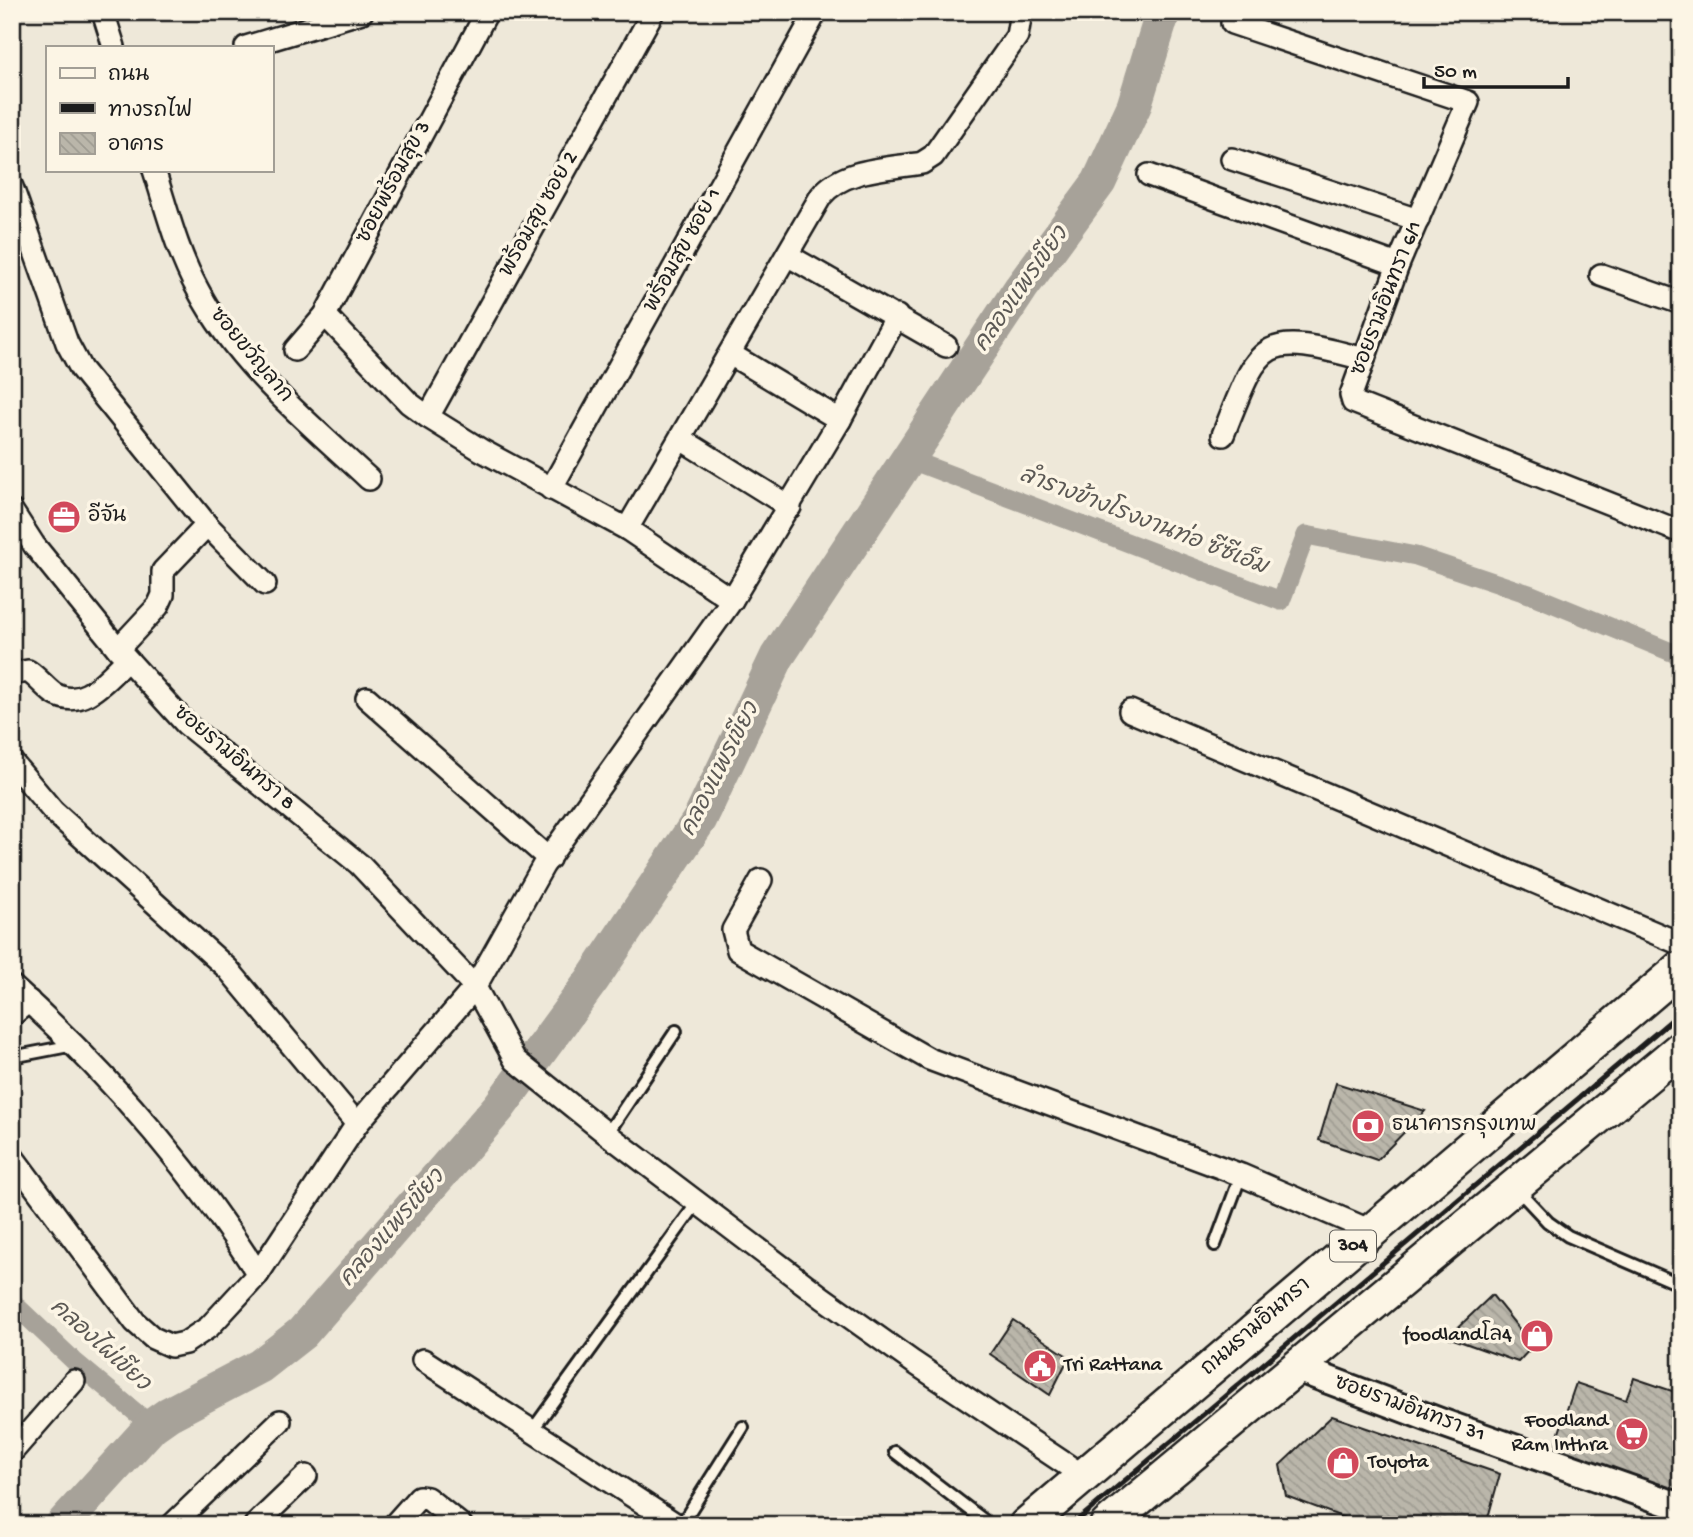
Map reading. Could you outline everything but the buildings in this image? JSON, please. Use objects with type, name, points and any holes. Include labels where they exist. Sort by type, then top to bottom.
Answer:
[{"type":"main road","name":"ถนนรามอินทรา","points":[[1026,1525],[1681,968]]},
{"type":"main road","points":[[1115,1523],[1681,1048]]},
{"type":"street","points":[[103,12],[114,46]]},
{"type":"street","points":[[249,46],[362,12]]},
{"type":"street","name":"ซอยพร้อมสุข 3","points":[[296,349],[324,315],[487,12]]},
{"type":"street","name":"พร้อมสุข ซอย 2","points":[[428,417],[653,12]]},
{"type":"street","name":"พร้อมสุข ซอย 1","points":[[551,489],[816,12]]},
{"type":"street","points":[[626,529],[831,184],[845,177],[922,163],[941,148],[1017,36],[1021,12]]},
{"type":"street","name":"ซอยรามอินทรา 6/1","points":[[1232,23],[1468,102],[1398,265],[1352,395],[1357,405],[1681,532]]},
{"type":"street","points":[[1231,159],[1418,220]]},
{"type":"street","name":"ซอยขวัญลาก","points":[[155,172],[183,259],[218,324],[299,414],[369,480]]},
{"type":"street","points":[[1149,175],[1398,265]]},
{"type":"street","points":[[12,187],[67,343],[81,369],[207,525],[265,584]]},
{"type":"street","points":[[787,255],[946,346]]},
{"type":"street","points":[[1601,275],[1681,303]]},
{"type":"street","points":[[324,315],[409,403],[428,417],[551,489],[626,529],[732,600]]},
{"type":"street","points":[[12,1156],[135,1322],[153,1338],[171,1346],[185,1343],[209,1327],[258,1273],[357,1124],[475,987],[549,859],[732,600],[790,507],[897,316]]},
{"type":"street","points":[[1223,435],[1248,372],[1267,351],[1284,344],[1298,344],[1364,359]]},
{"type":"street","points":[[730,354],[840,420]]},
{"type":"street","points":[[681,439],[790,507]]},
{"type":"street","name":"ซอยรามอินทรา 8","points":[[12,511],[34,545],[123,655],[186,724],[359,864],[475,987],[515,1060],[607,1134]]},
{"type":"street","points":[[12,674],[27,671],[53,692],[71,700],[85,697],[123,655],[158,606],[163,595],[163,571],[207,525]]},
{"type":"street","points":[[367,698],[549,859]]},
{"type":"street","points":[[1130,711],[1681,944]]},
{"type":"street","points":[[12,762],[53,811],[228,969],[357,1124]]},
{"type":"street","points":[[761,880],[733,930],[733,941],[738,950],[929,1059],[1241,1175],[1371,1231]]},
{"type":"street","points":[[12,986],[20,1008],[76,1045],[157,1137],[258,1273]]},
{"type":"street","points":[[607,1134],[913,1363],[1085,1477]]},
{"type":"street","points":[[424,1360],[531,1432],[679,1525]]},
{"type":"street","name":"ซอยรามอินทรา 31","points":[[1297,1368],[1440,1422],[1681,1507]]},
{"type":"street","points":[[12,1452],[74,1381]]},
{"type":"street","points":[[172,1525],[280,1421]]},
{"type":"street","points":[[255,1525],[306,1476]]},
{"type":"street","points":[[394,1525],[419,1497],[427,1498],[461,1525]]},
{"type":"lane","points":[[607,1134],[676,1031]]},
{"type":"lane","points":[[12,1058],[76,1045]]},
{"type":"lane","points":[[1215,1245],[1241,1175]]},
{"type":"lane","points":[[1514,1186],[1548,1222],[1568,1236],[1681,1286]]},
{"type":"lane","points":[[531,1432],[696,1203]]},
{"type":"lane","points":[[679,1525],[743,1427]]},
{"type":"lane","points":[[895,1452],[990,1525]]},
{"type":"waterway","name":"คลองแพรเขียว","points":[[62,1525],[152,1426],[169,1414],[260,1366],[302,1333],[499,1107],[592,980],[700,819],[777,657],[1021,288],[1099,182],[1134,106],[1163,12]]},
{"type":"waterway","name":"ลำรางข้างโรงงานท่อ ซีซีเอ็ม","points":[[906,458],[1281,601],[1306,535],[1416,556],[1532,595],[1681,656]]},
{"type":"waterway","name":"คลองไผ่เขียว","points":[[12,1302],[74,1361],[152,1426]]},
{"type":"railway","points":[[1072,1525],[1681,1012]]},
{"type":"place","name":"อีจัน","points":[[64,517]]},
{"type":"place","name":"ธนาคารกรุงเทพ","points":[[1368,1126]]},
{"type":"place","name":"foodlandโล4","points":[[1537,1336]]},
{"type":"place","name":"Tri Rattana","points":[[1040,1366]]},
{"type":"place","name":"Foodland Ram Inthra","points":[[1632,1434]]},
{"type":"place","name":"Toyota","points":[[1343,1463]]}]
